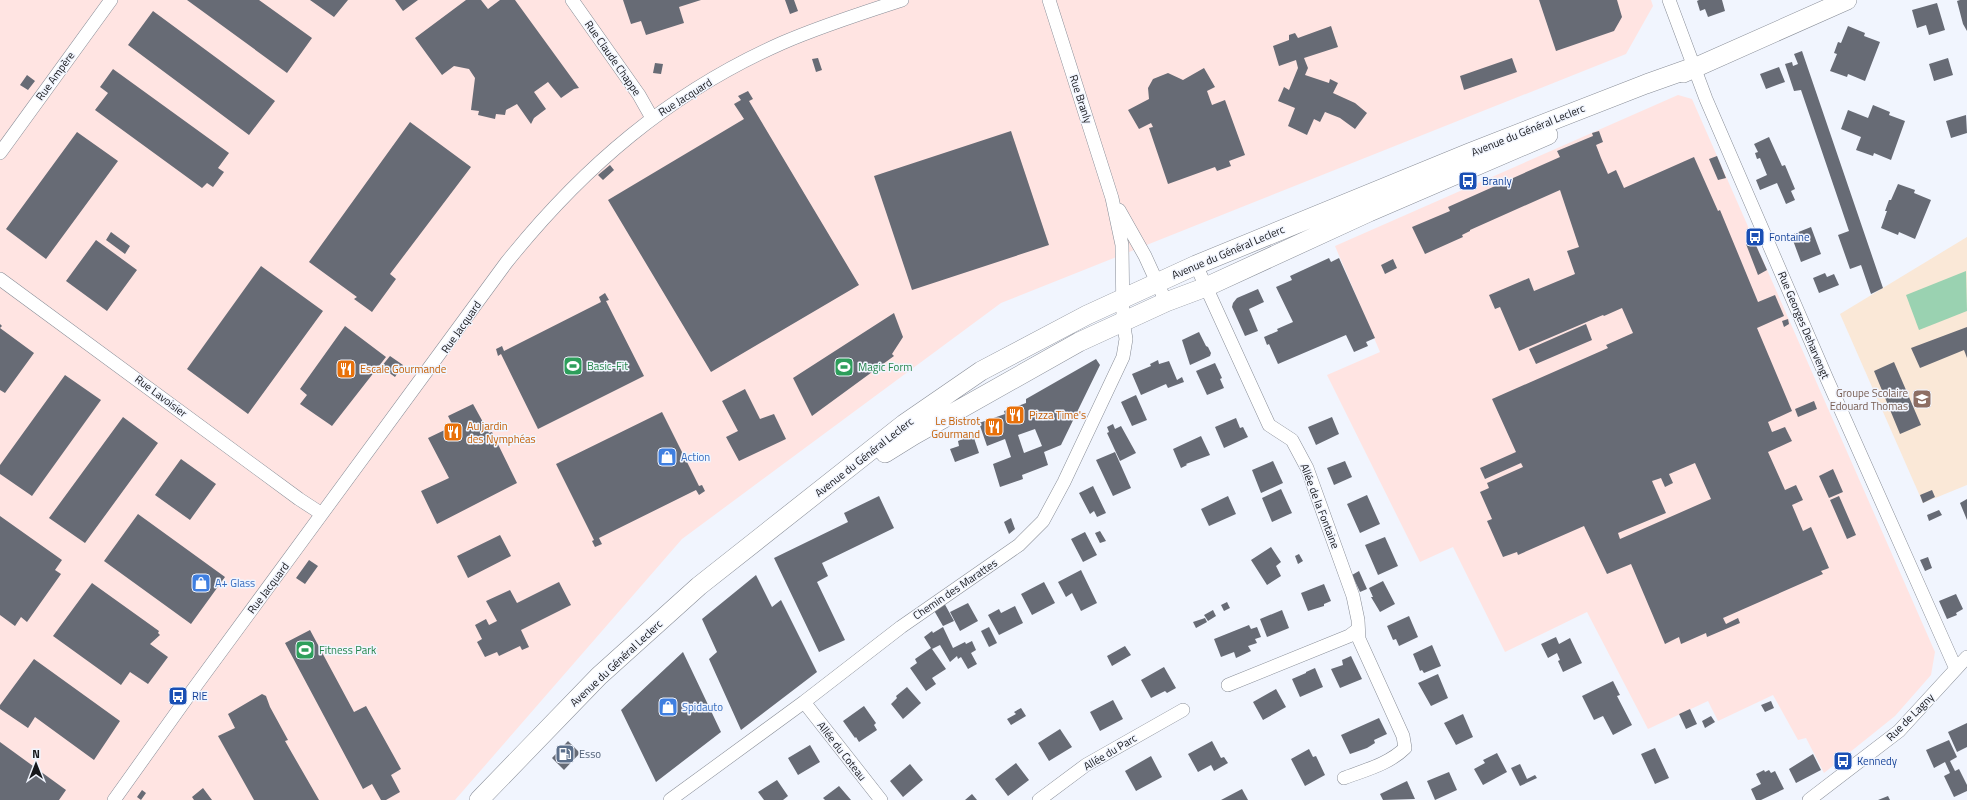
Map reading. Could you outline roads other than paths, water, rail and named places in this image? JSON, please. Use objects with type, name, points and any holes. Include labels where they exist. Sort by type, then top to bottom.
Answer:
[{"type":"main road","name":"Avenue du Général Leclerc","points":[[479,800],[599,676],[699,586],[904,424],[981,370],[1087,314],[1196,265],[1455,159],[1646,84],[1694,67],[1846,0]]},
{"type":"main road","name":"Avenue du Général Leclerc","points":[[800,507],[914,435],[1079,342],[1166,302],[1206,287],[1369,212],[1447,180],[1651,90],[1694,67]]},
{"type":"street","name":"Rue Ampère","points":[[0,153],[111,0]]},
{"type":"street","name":"Rue Claude Chappe","points":[[572,0],[639,95],[652,118]]},
{"type":"street","name":"Rue Jacquard","points":[[114,800],[189,694],[506,263],[536,226],[570,189],[620,143],[652,118],[714,78],[783,43],[902,0]]},
{"type":"street","name":"Rue Branly","points":[[1049,0],[1112,198],[1122,245],[1124,297]]},
{"type":"street","points":[[1668,0],[1694,67]]},
{"type":"street","name":"Rue Georges Deharvengt","points":[[1694,67],[1827,379],[1956,669]]},
{"type":"street","name":"Rue Branly","points":[[1112,198],[1144,256],[1166,302]]},
{"type":"street","name":"Allée de la Fontaine","points":[[1196,265],[1268,425],[1292,440],[1307,468],[1353,596],[1358,620],[1357,630],[1359,639],[1403,736],[1405,748],[1398,754],[1384,763],[1344,778]]},
{"type":"street","name":"Rue Lavoisier","points":[[0,279],[299,499],[322,514]]},
{"type":"street","name":"Chemin des Marattes","points":[[670,800],[804,702],[901,627],[1019,544],[1043,521],[1064,482],[1123,357],[1126,339],[1123,321],[1124,297]]},
{"type":"street","points":[[1228,685],[1349,636],[1357,630]]},
{"type":"street","name":"Rue de Lagny","points":[[1809,800],[1899,731],[1967,657]]},
{"type":"street","name":"Allée du Coteau","points":[[804,702],[881,800]]},
{"type":"street","name":"Allée du Parc","points":[[1040,800],[1086,765],[1183,710]]},
{"type":"place","name":"Branly","points":[[1468,181]]},
{"type":"place","name":"Fontaine","points":[[1755,237]]},
{"type":"place","name":"Basic-Fit","points":[[573,366]]},
{"type":"place","name":"Magic Form","points":[[844,367]]},
{"type":"place","name":"Escale Gourmande","points":[[346,369]]},
{"type":"place","name":"Groupe Scolaire Edouard Thomas","points":[[1922,399]]},
{"type":"place","name":"Pizza Time's","points":[[1015,415]]},
{"type":"place","name":"Le Bistrot Gourmand","points":[[994,427]]},
{"type":"place","name":"Au jardin des Nymphéas","points":[[453,432]]},
{"type":"place","name":"Action","points":[[667,457]]},
{"type":"place","name":"A+ Glass","points":[[201,583]]},
{"type":"place","name":"Fitness Park","points":[[305,650]]},
{"type":"place","name":"RIE","points":[[178,696]]},
{"type":"place","name":"Spidauto","points":[[668,707]]},
{"type":"place","name":"Esso","points":[[565,754]]},
{"type":"place","name":"Kennedy","points":[[1843,761]]}]
